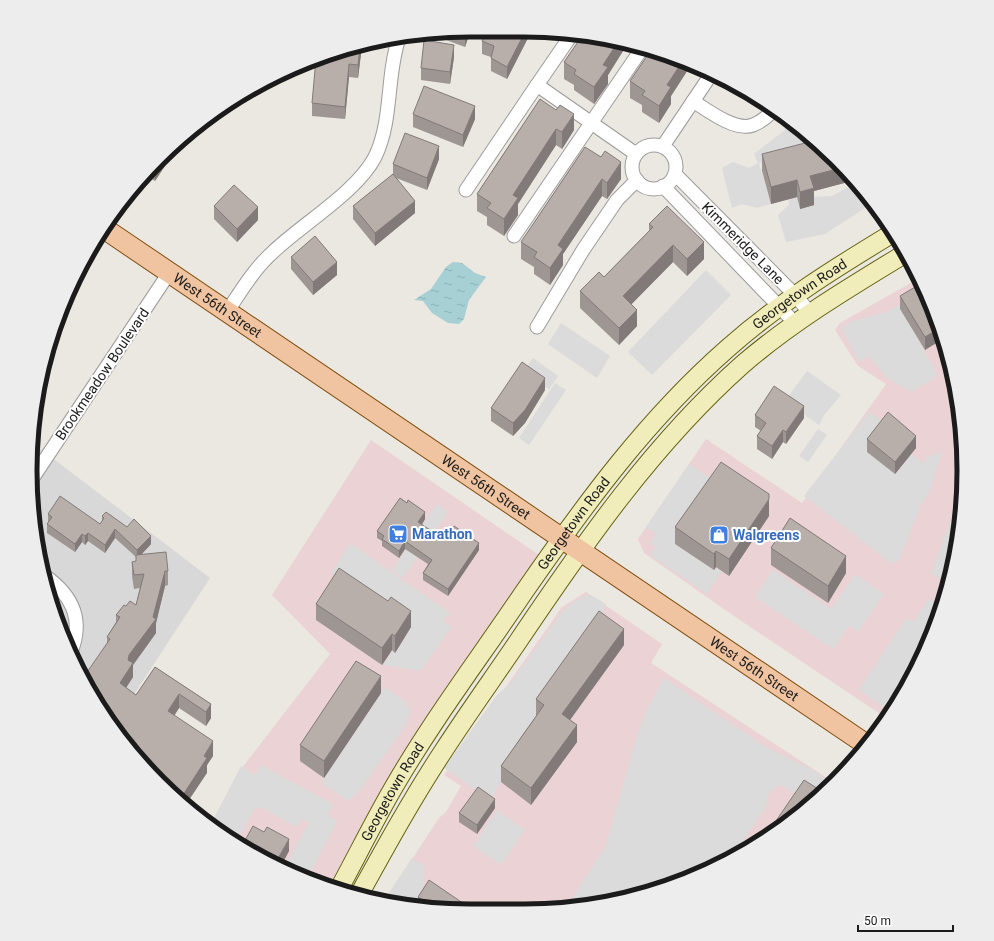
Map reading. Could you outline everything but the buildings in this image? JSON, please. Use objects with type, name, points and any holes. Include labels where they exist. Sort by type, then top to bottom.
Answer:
[{"type":"main road","name":"West 56th Street","points":[[109,232],[861,741]]},
{"type":"main road","name":"Georgetown Road","points":[[342,884],[395,785],[432,726],[561,538],[627,452],[678,394],[727,348],[796,295],[888,236]]},
{"type":"main road","name":"Georgetown Road","points":[[362,890],[442,752],[581,552],[632,484],[677,430],[743,364],[803,318],[900,257]]},
{"type":"street","points":[[466,190],[568,40]]},
{"type":"street","points":[[227,312],[254,273],[273,251],[352,186],[368,168],[381,140],[391,70],[398,43]]},
{"type":"street","points":[[514,236],[639,53]]},
{"type":"street","points":[[663,146],[708,79]]},
{"type":"street","points":[[537,85],[636,154]]},
{"type":"street","points":[[693,101],[718,118],[736,125],[752,126],[769,114]]},
{"type":"street","points":[[648,145],[663,146],[668,150],[675,161],[675,174],[668,184],[649,188],[637,180],[632,167],[636,154],[648,145]]},
{"type":"street","name":"Kimmeridge Lane","points":[[675,174],[796,295],[803,318]]},
{"type":"street","points":[[536,326],[583,250],[617,200],[637,180]]},
{"type":"street","name":"Kimmeridge Lane","points":[[663,186],[781,306],[803,318]]},
{"type":"street","name":"Brookmeadow Boulevard","points":[[37,471],[169,273]]},
{"type":"street","points":[[52,581],[65,592],[72,604],[76,618],[76,636],[74,644]]},
{"type":"shaded area","points":[[784,125],[813,149],[759,163],[771,204],[757,208],[742,204],[732,208],[722,168],[733,162],[749,168],[758,163],[754,154],[785,130]]},
{"type":"shaded area","points":[[850,186],[867,207],[825,234],[786,242],[778,215],[789,205],[789,199],[797,197],[800,209],[812,197],[832,196]]},
{"type":"shaded area","points":[[706,270],[731,295],[652,375],[628,352]]},
{"type":"shaded area","points":[[913,282],[934,331],[942,358],[949,386],[956,442],[956,499],[949,555],[942,583],[924,636],[899,687],[881,715],[731,614],[644,553],[638,539],[706,439],[802,503],[886,384],[858,366],[835,330],[840,323]]},
{"type":"shaded area","points":[[899,305],[938,376],[911,392],[887,378],[869,356],[859,362],[841,328],[850,322],[886,312]]},
{"type":"shaded area","points":[[561,323],[610,356],[597,378],[548,344]]},
{"type":"shaded area","points":[[533,358],[558,376],[549,389],[523,372]]},
{"type":"shaded area","points":[[807,371],[841,395],[824,415],[819,425],[785,401]]},
{"type":"shaded area","points":[[555,383],[566,390],[529,445],[519,438]]},
{"type":"shaded area","points":[[869,412],[888,425],[895,474],[911,454],[924,464],[926,457],[942,452],[930,491],[921,504],[900,559],[892,564],[804,496]]},
{"type":"shaded area","points":[[818,429],[827,435],[808,462],[799,456]]},
{"type":"shaded area","points":[[371,440],[539,555],[371,810],[332,881],[305,871],[254,846],[214,819],[238,773],[330,654],[272,595]]},
{"type":"shaded area","points":[[38,447],[210,578],[117,720],[95,687],[82,662],[60,610],[52,583],[45,555],[38,499]]},
{"type":"shaded area","points":[[689,464],[718,484],[714,570],[716,567],[722,571],[707,594],[650,555],[655,546],[650,543],[656,534],[646,527]]},
{"type":"shaded area","points":[[437,504],[448,512],[403,578],[392,570]]},
{"type":"shaded area","points":[[955,509],[949,555],[943,581],[931,573]]},
{"type":"shaded area","points":[[350,543],[450,613],[443,621],[452,627],[420,671],[382,665],[411,627],[331,573]]},
{"type":"shaded area","points":[[773,570],[831,609],[855,574],[884,594],[858,632],[849,626],[833,649],[755,597]]},
{"type":"shaded area","points":[[586,592],[662,644],[651,663],[828,779],[787,814],[740,846],[689,871],[636,889],[608,896],[580,900],[524,904],[442,903],[388,896],[439,818],[446,812],[461,786],[444,775],[562,607]]},
{"type":"shaded area","points":[[589,594],[606,604],[599,627],[536,715],[544,722],[501,782],[490,800],[444,768],[497,695],[510,684],[562,612],[575,601]]},
{"type":"shaded area","points":[[929,599],[936,604],[924,636],[912,662],[886,708],[859,690],[906,618],[913,622]]},
{"type":"shaded area","points":[[664,678],[766,747],[809,768],[827,780],[806,798],[780,785],[769,792],[766,807],[739,846],[715,859],[663,881],[636,889],[608,896],[570,901],[605,847],[638,733],[647,709]]},
{"type":"shaded area","points":[[385,687],[405,701],[411,711],[405,726],[361,789],[349,801],[322,784],[324,778]]},
{"type":"shaded area","points":[[261,765],[333,804],[328,814],[337,822],[310,873],[287,863],[309,823],[302,818],[297,827],[264,809],[256,808],[238,836],[214,819],[241,766],[255,775]]},
{"type":"shaded area","points":[[497,810],[525,830],[501,865],[473,846]]},
{"type":"shaded area","points":[[412,858],[424,866],[424,890],[418,900],[387,896]]},
{"type":"water","points":[[453,262],[462,263],[475,273],[486,277],[469,300],[464,319],[459,324],[448,323],[432,313],[423,301],[414,300],[431,289],[446,267]]},
{"type":"place","name":"Marathon","points":[[398,534]]},
{"type":"place","name":"Walgreens","points":[[719,535]]}]
